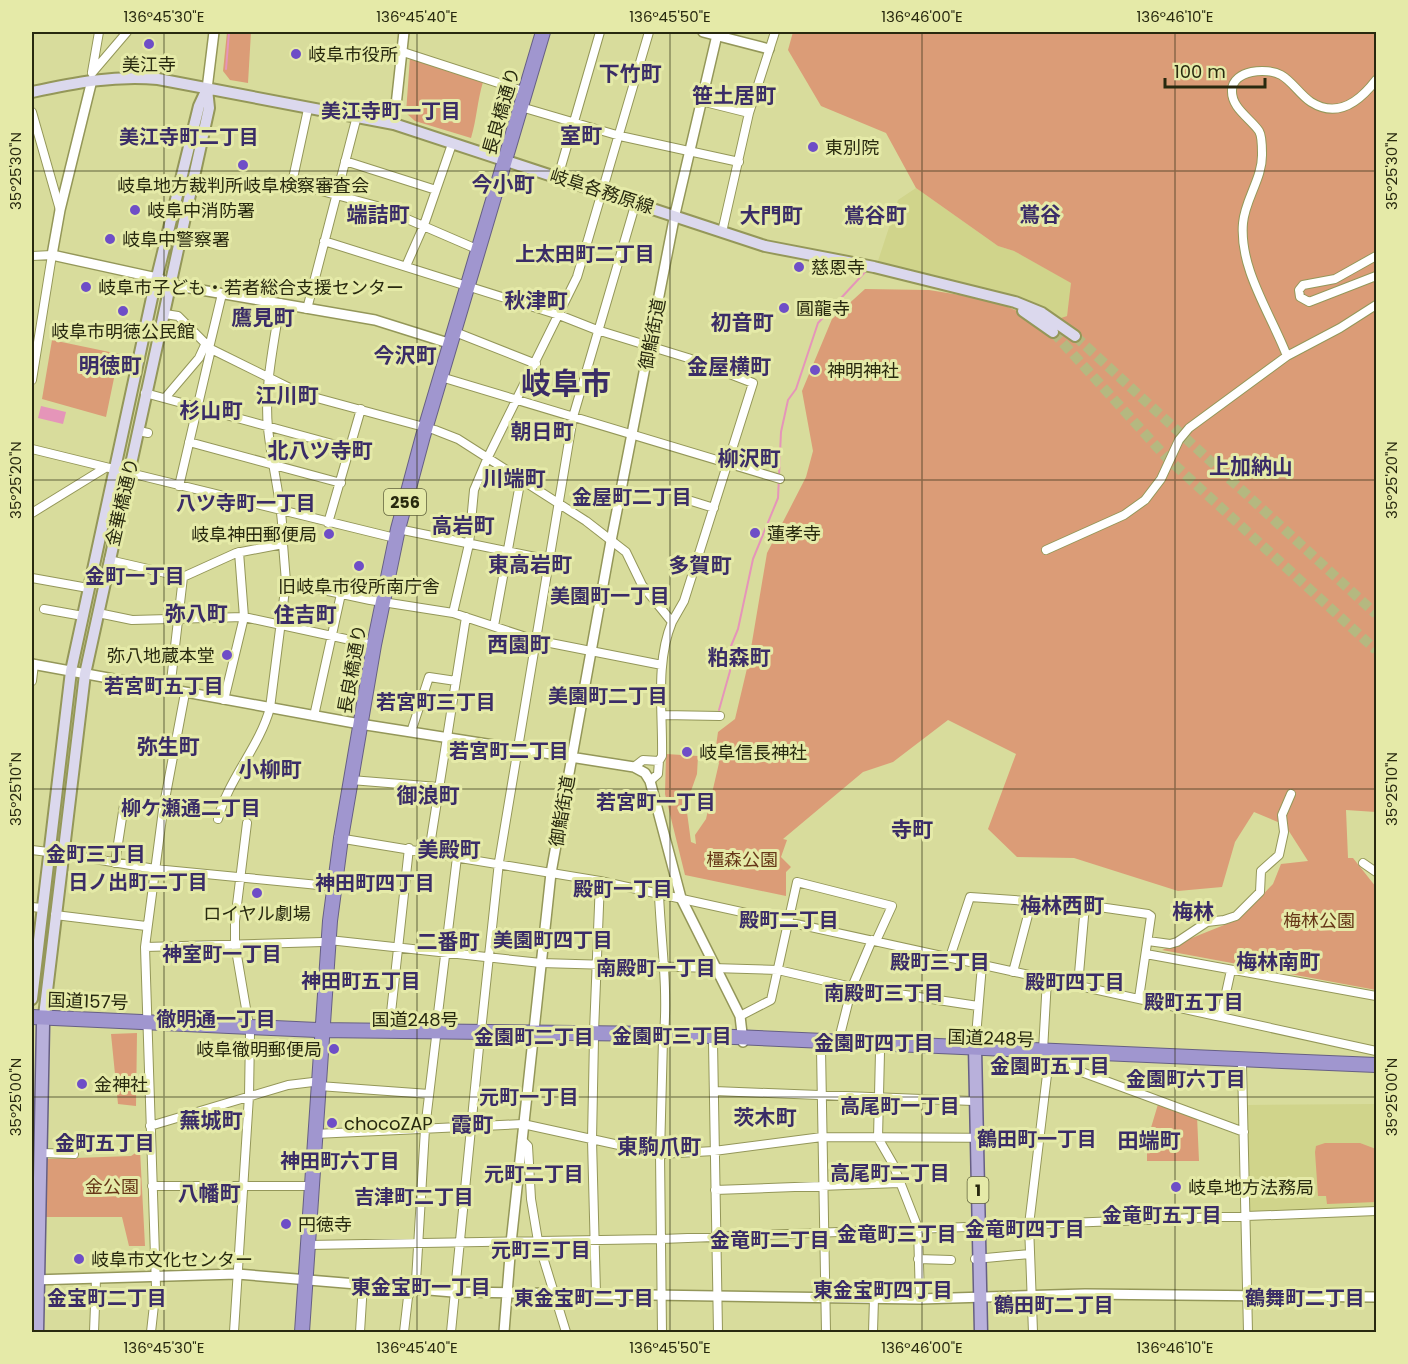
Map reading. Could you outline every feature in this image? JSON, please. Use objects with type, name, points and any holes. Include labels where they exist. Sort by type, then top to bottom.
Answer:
[{"type":"highway","name":"長良橋通り","points":[[296,1332],[308,1245],[329,886],[380,601],[394,533],[502,159],[536,32]]},
{"type":"highway","name":"長良橋通り","points":[[465,284],[472,247],[521,107],[543,32]]},
{"type":"highway","name":"長良橋通り","points":[[423,428],[441,377],[450,337]]},
{"type":"highway","name":"長良橋通り","points":[[326,941],[338,838],[351,780],[369,644],[380,601]]},
{"type":"highway","name":"国道157号","points":[[37,1021],[319,1033]]},
{"type":"highway","name":"国道248号","points":[[319,1033],[388,1031],[436,1034]]},
{"type":"highway","name":"国道248号","points":[[319,1033],[664,1037],[838,1043],[1046,1055],[1377,1065]]},
{"type":"highway","name":"国道248号","points":[[664,1037],[713,1042],[743,1040],[821,1049],[880,1052],[974,1052]]},
{"type":"highway","name":"国道248号","points":[[1046,1055],[1069,1059],[1377,1071]]},
{"type":"highway","name":"長良橋通り","points":[[302,1332],[306,1186],[316,1084]]},
{"type":"main road","name":"岐阜各務原線","points":[[32,92],[92,76],[142,77],[394,124],[675,214],[765,246],[874,267],[994,296],[1042,313],[1075,336]]},
{"type":"main road","name":"金華橋通り","points":[[32,999],[36,908],[48,852],[71,671],[109,469],[199,105],[207,89]]},
{"type":"main road","name":"金華橋通り","points":[[37,1021],[64,854],[85,674],[129,474],[144,432],[145,393],[165,315],[209,108],[207,89]]},
{"type":"main road","name":"岐阜各務原線","points":[[994,296],[1032,316],[1053,333]]},
{"type":"main road","points":[[37,1021],[42,1153],[35,1280],[37,1332]]},
{"type":"main road","name":"1","points":[[974,1052],[973,1101],[976,1138]]},
{"type":"main road","name":"1","points":[[974,1052],[976,1259],[981,1332]]},
{"type":"main road","name":"1","points":[[975,1332],[978,1296]]},
{"type":"street","points":[[32,380],[36,327],[60,210],[92,76],[99,32]]},
{"type":"street","points":[[92,76],[127,32]]},
{"type":"street","name":"金華橋通り","points":[[207,89],[214,32]]},
{"type":"street","points":[[394,124],[404,32]]},
{"type":"street","points":[[558,177],[576,124],[600,32]]},
{"type":"street","points":[[453,613],[469,544],[474,490],[516,399],[536,364],[578,277],[649,32]]},
{"type":"street","points":[[703,32],[717,33],[769,49]]},
{"type":"street","points":[[722,232],[749,113],[775,32]]},
{"type":"street","name":"御鮨街道","points":[[566,1332],[538,1241],[531,1199],[528,1146],[522,1140],[551,873],[611,541],[675,214],[717,33]]},
{"type":"street","points":[[403,52],[520,90]]},
{"type":"street","points":[[1287,356],[1257,287],[1247,252],[1243,231],[1245,209],[1255,189],[1262,154],[1260,133],[1236,104],[1232,86],[1237,78],[1244,75],[1272,71],[1282,75],[1312,103],[1333,108],[1348,107],[1362,98],[1377,80]]},
{"type":"street","points":[[701,101],[749,113]]},
{"type":"street","points":[[521,107],[620,136],[688,153],[739,162]]},
{"type":"street","points":[[308,108],[292,183],[336,194],[424,225],[472,247]]},
{"type":"street","points":[[32,112],[60,210]]},
{"type":"street","points":[[307,309],[357,116]]},
{"type":"street","points":[[405,266],[424,225],[452,144]]},
{"type":"street","points":[[345,160],[436,190]]},
{"type":"street","points":[[451,1332],[453,1292],[499,862],[535,640],[573,417],[636,202]]},
{"type":"street","points":[[324,241],[559,315],[753,383],[684,601],[664,641],[663,715],[658,774],[650,781]]},
{"type":"street","points":[[32,256],[52,255],[157,278],[171,284],[375,320],[450,337],[536,364]]},
{"type":"street","points":[[1377,256],[1335,279],[1303,285],[1299,290],[1300,297],[1309,302],[1377,276]]},
{"type":"street","points":[[179,486],[208,348],[222,294]]},
{"type":"street","points":[[218,819],[225,796],[266,723],[281,625],[286,582],[282,544],[282,512],[267,426],[269,376],[280,303]]},
{"type":"street","points":[[1046,550],[1073,540],[1140,504],[1161,478],[1179,440],[1189,428],[1287,356],[1377,305]]},
{"type":"street","points":[[165,315],[178,316],[208,348],[302,394],[362,409],[458,439],[488,457],[586,520],[626,552],[642,585],[672,622]]},
{"type":"street","points":[[165,398],[208,348]]},
{"type":"street","points":[[441,377],[780,479]]},
{"type":"street","points":[[145,393],[351,449]]},
{"type":"street","points":[[328,523],[362,409]]},
{"type":"street","points":[[189,441],[341,483]]},
{"type":"street","points":[[32,449],[328,523],[469,544],[550,560]]},
{"type":"street","points":[[32,513],[109,469]]},
{"type":"street","points":[[494,626],[521,478]]},
{"type":"street","points":[[685,499],[714,508]]},
{"type":"street","points":[[109,560],[183,577],[239,552],[282,544]]},
{"type":"street","points":[[224,700],[244,617],[239,552]]},
{"type":"street","points":[[170,690],[183,577]]},
{"type":"street","points":[[32,578],[88,588]]},
{"type":"street","points":[[286,582],[453,613],[535,640],[662,665]]},
{"type":"street","points":[[314,716],[341,594]]},
{"type":"street","points":[[44,609],[83,616]]},
{"type":"street","points":[[98,613],[132,620],[244,617],[369,644]]},
{"type":"street","points":[[429,852],[466,617]]},
{"type":"street","points":[[32,681],[33,664],[314,716],[572,759],[634,767],[645,773],[650,781],[681,898],[740,1016],[743,1040]]},
{"type":"street","points":[[411,732],[429,677],[456,681]]},
{"type":"street","points":[[151,1332],[155,1277],[146,926],[163,810],[184,693]]},
{"type":"street","points":[[663,715],[720,716]]},
{"type":"street","points":[[634,767],[643,760],[659,761]]},
{"type":"street","points":[[351,780],[438,786]]},
{"type":"street","points":[[1148,941],[1177,942],[1207,922],[1236,916],[1260,892],[1261,871],[1279,855],[1284,832],[1282,815],[1291,794]]},
{"type":"street","points":[[115,863],[124,805]]},
{"type":"street","points":[[234,1332],[249,1096],[250,1030],[235,944],[238,878],[247,823]]},
{"type":"street","points":[[338,838],[499,862],[600,881],[1377,1051]]},
{"type":"street","points":[[388,1031],[409,848]]},
{"type":"street","points":[[32,850],[48,852]]},
{"type":"street","points":[[64,854],[155,869],[329,886]]},
{"type":"street","points":[[404,1332],[408,1298],[416,1281],[425,1129],[457,856]]},
{"type":"street","points":[[1363,863],[1377,873]]},
{"type":"street","points":[[596,1294],[592,1140],[600,881]]},
{"type":"street","points":[[740,1016],[771,1000],[797,882],[892,906],[852,987],[838,1043]]},
{"type":"street","points":[[659,895],[662,965],[667,998],[660,1154],[662,1332]]},
{"type":"street","points":[[950,957],[970,897],[1085,905],[1148,914],[1151,916],[1139,998]]},
{"type":"street","points":[[1013,972],[1032,900]]},
{"type":"street","points":[[1078,985],[1085,905]]},
{"type":"street","points":[[55,915],[146,926]]},
{"type":"street","points":[[145,947],[326,941],[398,946],[541,963],[715,966],[778,970],[852,987],[978,1006]]},
{"type":"street","points":[[1146,954],[1377,996]]},
{"type":"street","points":[[974,1052],[982,965]]},
{"type":"street","points":[[1221,1016],[1231,970]]},
{"type":"street","points":[[1033,1332],[1029,1225],[1040,1138],[1046,1055],[1047,979]]},
{"type":"street","points":[[713,1042],[718,1332]]},
{"type":"street","points":[[821,1049],[826,1332]]},
{"type":"street","points":[[880,1052],[878,1138],[914,1213],[918,1228],[920,1299]]},
{"type":"street","points":[[1069,1059],[1076,1070],[1244,1132]]},
{"type":"street","points":[[1242,1064],[1248,1332]]},
{"type":"street","points":[[150,1126],[288,1085],[316,1084],[429,1094]]},
{"type":"street","points":[[714,1091],[822,1097],[973,1101]]},
{"type":"street","points":[[315,1134],[523,1124],[660,1154],[714,1151],[822,1137],[1040,1138]]},
{"type":"street","points":[[504,1332],[510,1243],[522,1140]]},
{"type":"street","points":[[42,1153],[74,1154]]},
{"type":"street","points":[[715,1190],[899,1183]]},
{"type":"street","points":[[152,1186],[306,1186]]},
{"type":"street","points":[[308,1245],[662,1239],[1377,1211]]},
{"type":"street","points":[[976,1259],[1030,1254]]},
{"type":"street","points":[[918,1259],[951,1260]]},
{"type":"street","points":[[35,1280],[96,1280],[237,1274],[453,1292],[920,1299],[1031,1295],[1246,1294],[1377,1298]]},
{"type":"street","points":[[94,1332],[96,1280]]},
{"type":"street","points":[[360,1332],[363,1284]]},
{"type":"street","points":[[873,1298],[873,1332]]},
{"type":"shaded area","points":[[916,188],[998,246],[1014,251],[1072,283],[1067,316],[1060,319],[1014,299],[877,264],[898,200]]},
{"type":"shaded area","points":[[41,406],[66,412],[63,424],[38,418]]},
{"type":"shaded area","points":[[1376,1104],[1376,1206],[1249,1212],[1247,1105]]},
{"type":"green space","points":[[227,32],[251,32],[248,83],[230,80],[223,71]]},
{"type":"green space","points":[[793,32],[1376,32],[1376,812],[1346,810],[1348,858],[1353,858],[1376,887],[1376,990],[1162,950],[1239,919],[1273,884],[1281,864],[1308,861],[1285,825],[1254,812],[1235,842],[1222,887],[1178,891],[1074,858],[1017,857],[988,829],[1016,754],[948,720],[893,762],[863,772],[783,839],[787,840],[781,857],[791,867],[786,872],[786,896],[685,875],[665,794],[666,754],[698,756],[697,774],[686,805],[691,842],[696,844],[695,835],[706,819],[719,763],[715,753],[718,732],[735,719],[749,660],[767,553],[806,477],[813,451],[802,391],[832,319],[865,289],[929,290],[991,300],[1046,323],[1067,316],[1071,283],[1014,251],[998,246],[916,188],[886,133],[821,106],[788,50]]},
{"type":"green space","points":[[410,57],[483,82],[471,138],[415,121],[406,113]]},
{"type":"green space","points":[[52,340],[119,354],[106,417],[42,399]]},
{"type":"green space","points":[[137,1033],[136,1106],[118,1104],[111,1034]]},
{"type":"green space","points":[[1159,1101],[1197,1116],[1199,1161],[1147,1161],[1147,1141]]},
{"type":"green space","points":[[1325,1143],[1360,1143],[1376,1149],[1376,1202],[1327,1204],[1326,1196],[1318,1196],[1315,1152],[1316,1146]]},
{"type":"green space","name":"金公園","points":[[140,1150],[145,1246],[129,1246],[122,1217],[46,1217],[47,1159],[131,1156]]},
{"type":"waterway","points":[[226,69],[229,32]]},
{"type":"waterway","points":[[719,710],[730,671],[731,646],[738,629],[753,559],[778,498],[781,432],[788,400],[796,389],[818,323],[866,271]]},
{"type":"tunnel","points":[[1053,332],[1166,457],[1376,650]]},
{"type":"tunnel","points":[[1075,336],[1376,614]]},
{"type":"place","name":"美江寺","points":[[149,44]]},
{"type":"place","name":"岐阜市役所","points":[[296,54]]},
{"type":"place","name":"東別院","points":[[813,147]]},
{"type":"place","name":"岐阜地方裁判所岐阜検察審査会","points":[[243,165]]},
{"type":"place","name":"岐阜中消防署","points":[[135,210]]},
{"type":"place","name":"岐阜中警察署","points":[[110,239]]},
{"type":"place","name":"慈恩寺","points":[[799,267]]},
{"type":"place","name":"岐阜市子ども・若者総合支援センター","points":[[86,287]]},
{"type":"place","name":"圓龍寺","points":[[784,308]]},
{"type":"place","name":"岐阜市明徳公民館","points":[[123,311]]},
{"type":"place","name":"神明神社","points":[[815,370]]},
{"type":"place","name":"蓮孝寺","points":[[755,533]]},
{"type":"place","name":"岐阜神田郵便局","points":[[329,534]]},
{"type":"place","name":"旧岐阜市役所南庁舎","points":[[359,566]]},
{"type":"place","name":"弥八地蔵本堂","points":[[227,655]]},
{"type":"place","name":"岐阜信長神社","points":[[687,752]]},
{"type":"place","name":"ロイヤル劇場","points":[[257,893]]},
{"type":"place","name":"岐阜徹明郵便局","points":[[334,1049]]},
{"type":"place","name":"金神社","points":[[82,1084]]},
{"type":"place","name":"chocoZAP","points":[[332,1123]]},
{"type":"place","name":"岐阜地方法務局","points":[[1176,1187]]},
{"type":"place","name":"円徳寺","points":[[286,1224]]},
{"type":"place","name":"岐阜市文化センター","points":[[79,1259]]},
{"type":"district","name":"下竹町","points":[[630,73]]},
{"type":"district","name":"笹土居町","points":[[734,95]]},
{"type":"district","name":"美江寺町一丁目","points":[[391,111]]},
{"type":"district","name":"室町","points":[[581,135]]},
{"type":"district","name":"美江寺町二丁目","points":[[189,137]]},
{"type":"district","name":"今小町","points":[[503,184]]},
{"type":"district","name":"端詰町","points":[[378,214]]},
{"type":"district","name":"鴬谷","points":[[1040,214]]},
{"type":"district","name":"大門町","points":[[771,215]]},
{"type":"district","name":"鴬谷町","points":[[875,215]]},
{"type":"district","name":"上太田町二丁目","points":[[585,254]]},
{"type":"district","name":"秋津町","points":[[536,300]]},
{"type":"district","name":"鷹見町","points":[[263,317]]},
{"type":"district","name":"初音町","points":[[742,322]]},
{"type":"district","name":"今沢町","points":[[405,355]]},
{"type":"district","name":"明徳町","points":[[110,365]]},
{"type":"district","name":"金屋横町","points":[[729,366]]},
{"type":"district","name":"岐阜市","points":[[566,383]]},
{"type":"district","name":"江川町","points":[[287,395]]},
{"type":"district","name":"杉山町","points":[[211,410]]},
{"type":"district","name":"朝日町","points":[[542,431]]},
{"type":"district","name":"北八ツ寺町","points":[[320,450]]},
{"type":"district","name":"柳沢町","points":[[749,458]]},
{"type":"district","name":"上加納山","points":[[1251,466]]},
{"type":"district","name":"川端町","points":[[514,478]]},
{"type":"district","name":"金屋町二丁目","points":[[632,497]]},
{"type":"district","name":"八ツ寺町一丁目","points":[[246,503]]},
{"type":"district","name":"高岩町","points":[[463,525]]},
{"type":"district","name":"東高岩町","points":[[530,564]]},
{"type":"district","name":"多賀町","points":[[700,565]]},
{"type":"district","name":"金町一丁目","points":[[135,576]]},
{"type":"district","name":"美園町一丁目","points":[[610,596]]},
{"type":"district","name":"弥八町","points":[[196,613]]},
{"type":"district","name":"住吉町","points":[[305,614]]},
{"type":"district","name":"西園町","points":[[519,644]]},
{"type":"district","name":"粕森町","points":[[739,657]]},
{"type":"district","name":"若宮町五丁目","points":[[164,686]]},
{"type":"district","name":"美園町二丁目","points":[[608,696]]},
{"type":"district","name":"若宮町三丁目","points":[[436,702]]},
{"type":"district","name":"弥生町","points":[[168,746]]},
{"type":"district","name":"若宮町二丁目","points":[[509,751]]},
{"type":"district","name":"小柳町","points":[[270,769]]},
{"type":"district","name":"御浪町","points":[[428,795]]},
{"type":"district","name":"若宮町一丁目","points":[[656,802]]},
{"type":"district","name":"柳ケ瀬通二丁目","points":[[191,808]]},
{"type":"district","name":"寺町","points":[[912,829]]},
{"type":"district","name":"美殿町","points":[[449,849]]},
{"type":"district","name":"金町三丁目","points":[[96,854]]},
{"type":"district","name":"日ノ出町二丁目","points":[[138,882]]},
{"type":"district","name":"神田町四丁目","points":[[375,883]]},
{"type":"district","name":"殿町一丁目","points":[[623,889]]},
{"type":"district","name":"梅林西町","points":[[1062,905]]},
{"type":"district","name":"梅林","points":[[1193,911]]},
{"type":"district","name":"殿町二丁目","points":[[789,920]]},
{"type":"district","name":"美園町四丁目","points":[[553,940]]},
{"type":"district","name":"二番町","points":[[448,941]]},
{"type":"district","name":"神室町一丁目","points":[[222,954]]},
{"type":"district","name":"梅林南町","points":[[1278,961]]},
{"type":"district","name":"殿町三丁目","points":[[940,962]]},
{"type":"district","name":"南殿町一丁目","points":[[656,968]]},
{"type":"district","name":"神田町五丁目","points":[[361,981]]},
{"type":"district","name":"殿町四丁目","points":[[1075,982]]},
{"type":"district","name":"南殿町三丁目","points":[[884,993]]},
{"type":"district","name":"殿町五丁目","points":[[1194,1002]]},
{"type":"district","name":"徹明通一丁目","points":[[216,1019]]},
{"type":"district","name":"金園町三丁目","points":[[672,1036]]},
{"type":"district","name":"金園町二丁目","points":[[534,1037]]},
{"type":"district","name":"金園町四丁目","points":[[874,1043]]},
{"type":"district","name":"金園町五丁目","points":[[1050,1066]]},
{"type":"district","name":"金園町六丁目","points":[[1186,1079]]},
{"type":"district","name":"元町一丁目","points":[[529,1097]]},
{"type":"district","name":"高尾町一丁目","points":[[900,1106]]},
{"type":"district","name":"茨木町","points":[[765,1117]]},
{"type":"district","name":"蕪城町","points":[[211,1120]]},
{"type":"district","name":"霞町","points":[[472,1124]]},
{"type":"district","name":"鶴田町一丁目","points":[[1037,1139]]},
{"type":"district","name":"田端町","points":[[1149,1140]]},
{"type":"district","name":"金町五丁目","points":[[105,1143]]},
{"type":"district","name":"東駒爪町","points":[[659,1146]]},
{"type":"district","name":"神田町六丁目","points":[[340,1161]]},
{"type":"district","name":"高尾町二丁目","points":[[890,1173]]},
{"type":"district","name":"元町二丁目","points":[[534,1174]]},
{"type":"district","name":"八幡町","points":[[209,1193]]},
{"type":"district","name":"吉津町二丁目","points":[[414,1197]]},
{"type":"district","name":"金竜町五丁目","points":[[1162,1215]]},
{"type":"district","name":"金竜町四丁目","points":[[1025,1229]]},
{"type":"district","name":"金竜町三丁目","points":[[897,1234]]},
{"type":"district","name":"金竜町二丁目","points":[[770,1240]]},
{"type":"district","name":"元町三丁目","points":[[541,1250]]},
{"type":"district","name":"東金宝町一丁目","points":[[421,1287]]},
{"type":"district","name":"東金宝町四丁目","points":[[883,1290]]},
{"type":"district","name":"金宝町二丁目","points":[[107,1298]]},
{"type":"district","name":"東金宝町二丁目","points":[[584,1298]]},
{"type":"district","name":"鶴舞町二丁目","points":[[1305,1298]]},
{"type":"district","name":"鶴田町二丁目","points":[[1054,1305]]},
{"type":"park label","name":"橿森公園","points":[[742,859]]},
{"type":"park label","name":"梅林公園","points":[[1319,920]]}]
